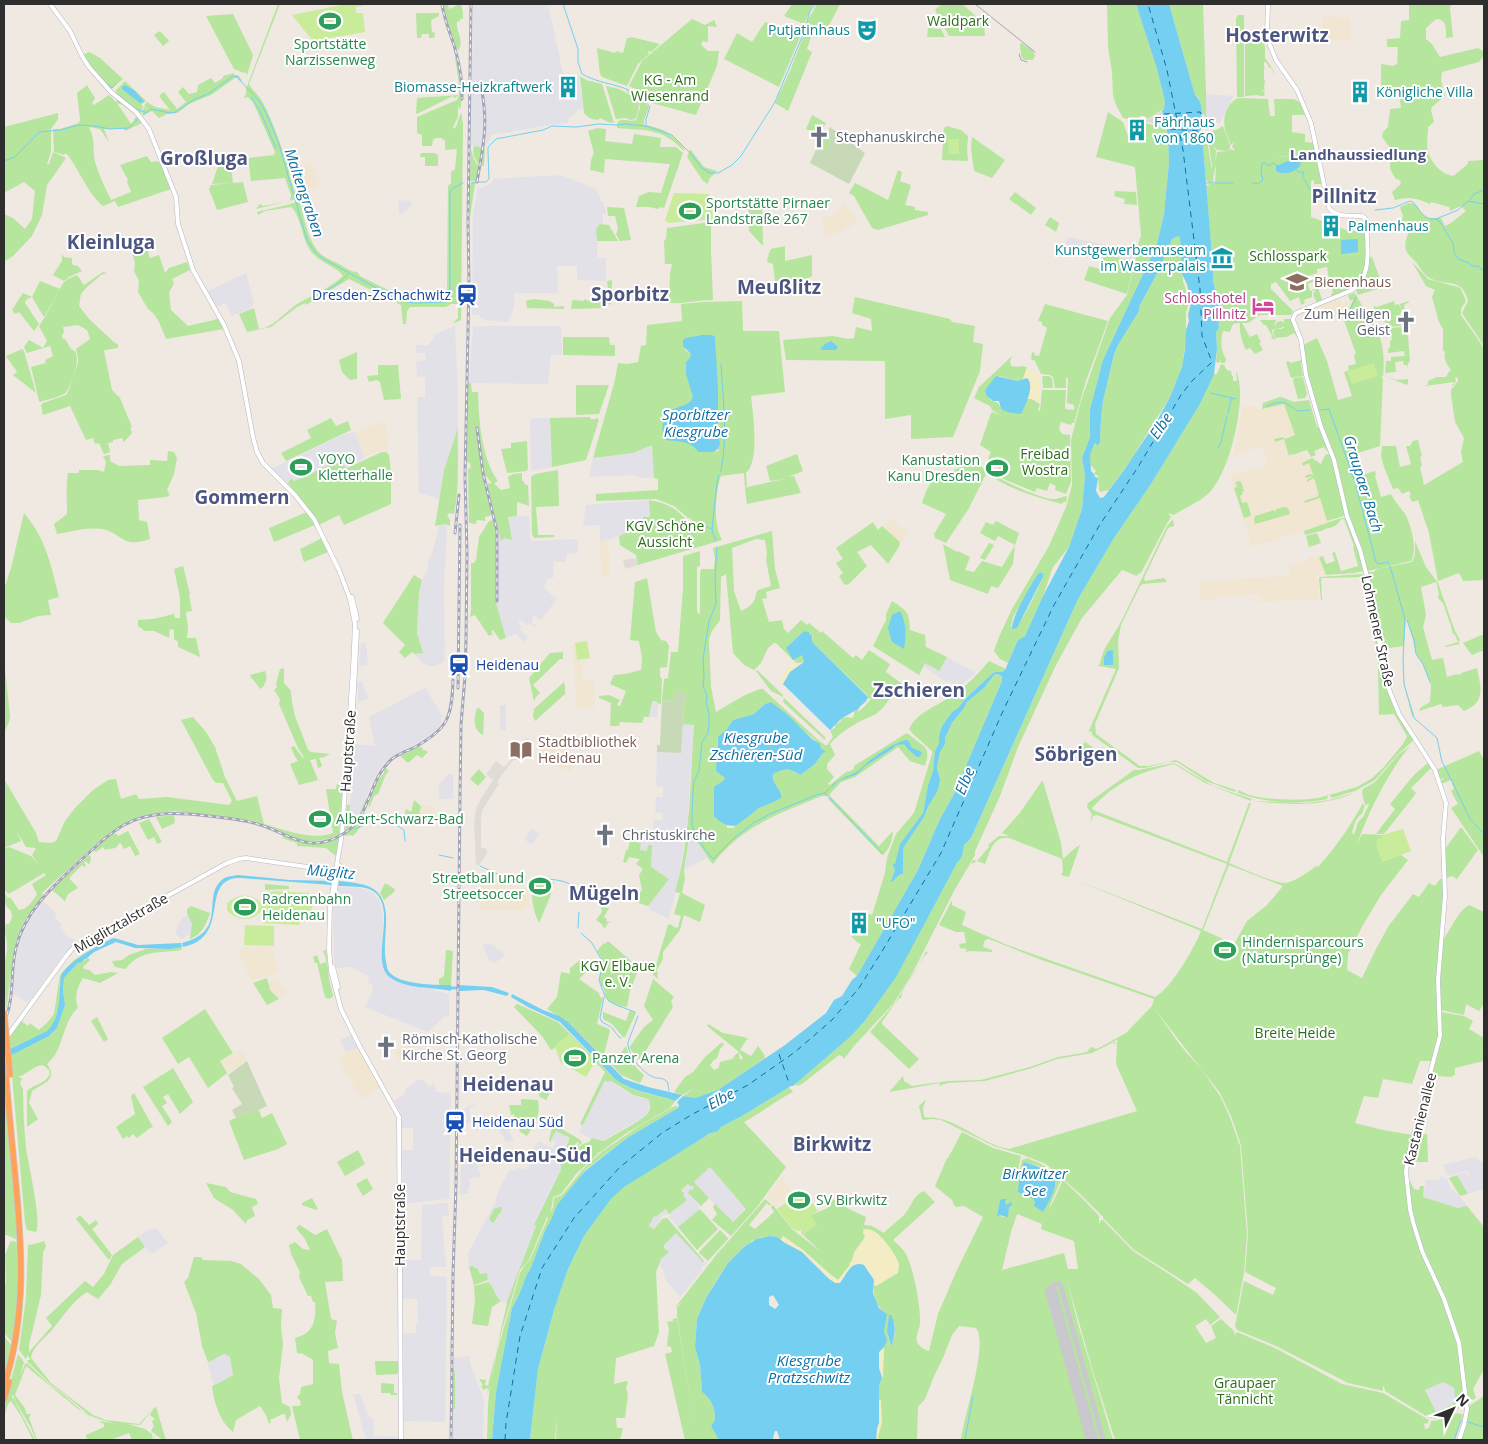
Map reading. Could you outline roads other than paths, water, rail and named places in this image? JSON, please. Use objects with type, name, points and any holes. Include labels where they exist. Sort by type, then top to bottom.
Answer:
[{"type":"highway","points":[[4,1013],[22,1225],[25,1285],[17,1350],[4,1398]]},
{"type":"highway","points":[[4,1052],[8,1076]]},
{"type":"highway","points":[[4,1386],[14,1346],[20,1309],[23,1246]]},
{"type":"main road","name":"Hauptstraße","points":[[50,4],[70,31],[89,67],[111,92],[136,112],[149,129],[176,197],[178,224],[192,270],[222,320],[239,361],[256,448],[263,463],[302,503],[314,519],[342,576],[356,623],[342,833],[331,922],[332,958],[340,998],[348,1023],[399,1117],[401,1440]]},
{"type":"main road","name":"Lohmener Straße","points":[[1268,4],[1267,34],[1270,48],[1276,60],[1291,80],[1314,132],[1328,203],[1333,213],[1365,218],[1367,264],[1363,278],[1354,290],[1295,314],[1293,320],[1301,340],[1306,376],[1321,427],[1334,460],[1347,516],[1360,550],[1375,607],[1387,684],[1399,714],[1435,770],[1446,803],[1443,839],[1445,896],[1441,945]]},
{"type":"main road","name":"Müglitztalstraße","points":[[4,1041],[67,955],[77,946],[227,863],[246,858],[337,870]]},
{"type":"main road","name":"Kastanienallee","points":[[1441,945],[1438,980],[1440,1036],[1408,1157],[1406,1172],[1410,1209],[1419,1244],[1444,1298],[1459,1343],[1467,1404],[1464,1425],[1458,1440]]},
{"type":"water","name":"Elbe","points":[[1136,4],[1169,4],[1195,95],[1200,102],[1203,114],[1201,115],[1203,119],[1199,132],[1202,133],[1213,256],[1213,281],[1220,311],[1218,317],[1219,327],[1216,333],[1217,349],[1214,374],[1200,404],[1151,484],[1114,538],[1078,599],[971,838],[964,845],[962,857],[896,977],[864,1022],[850,1037],[793,1086],[721,1127],[718,1131],[708,1134],[624,1187],[611,1199],[584,1236],[568,1269],[554,1310],[538,1369],[530,1440],[492,1440],[496,1392],[512,1308],[557,1205],[585,1171],[627,1138],[678,1108],[677,1102],[683,1096],[695,1098],[718,1090],[785,1045],[826,1013],[834,1000],[842,996],[852,980],[857,976],[918,870],[939,821],[954,794],[1002,681],[1002,676],[994,675],[984,688],[967,702],[952,723],[945,738],[945,744],[940,752],[937,767],[940,780],[938,790],[924,817],[903,848],[903,874],[899,875],[892,882],[895,870],[892,863],[895,864],[900,844],[923,813],[928,785],[933,771],[935,751],[939,743],[942,726],[952,712],[993,673],[1005,670],[1018,640],[1025,636],[1043,596],[1069,547],[1082,509],[1085,475],[1082,458],[1090,437],[1090,409],[1103,360],[1157,244],[1164,214],[1169,163],[1168,135],[1162,111],[1165,101],[1157,69]],"holes":[[[1180,237],[1182,274],[1187,284],[1191,303],[1182,367],[1170,397],[1158,419],[1124,470],[1104,497],[1100,498],[1096,491],[1098,478],[1091,471],[1090,455],[1094,444],[1098,446],[1100,442],[1103,401],[1114,355],[1139,311],[1140,305],[1160,268],[1172,239]]]},
{"type":"water","points":[[125,85],[135,91],[144,101],[140,103],[122,89]]},
{"type":"water","points":[[1288,161],[1299,161],[1301,164],[1297,169],[1290,172],[1276,171],[1276,165]]},
{"type":"water","points":[[1357,239],[1358,252],[1341,254],[1341,240]]},
{"type":"water","name":"Sporbitzer Kiesgrube","points":[[701,335],[712,335],[715,337],[720,444],[718,449],[713,452],[698,452],[688,443],[666,440],[663,431],[665,417],[672,410],[688,403],[693,397],[686,374],[686,362],[691,354],[683,346],[683,340]]},
{"type":"water","points":[[831,341],[838,347],[836,350],[820,349],[825,344]]},
{"type":"water","points":[[996,376],[1018,381],[1027,378],[1030,390],[1022,413],[1007,412],[1001,409],[999,401],[993,401],[986,395],[985,390]]},
{"type":"water","points":[[1040,572],[1044,574],[1043,577],[1017,628],[1012,629],[1018,609]]},
{"type":"water","points":[[900,611],[905,630],[904,649],[892,642],[888,628],[892,615]]},
{"type":"water","points":[[804,631],[809,632],[815,645],[868,697],[858,710],[841,719],[830,730],[783,684],[790,672],[804,662],[802,655],[793,660],[786,648]]},
{"type":"water","points":[[1113,650],[1113,665],[1104,665],[1107,651]]},
{"type":"water","name":"Kiesgrube Zschieren-Süd","points":[[771,702],[820,744],[821,748],[826,752],[823,753],[814,765],[800,775],[787,770],[773,774],[773,780],[782,797],[759,808],[737,825],[728,825],[714,816],[714,787],[725,778],[716,771],[718,737],[733,720],[754,714],[765,704]]},
{"type":"water","points":[[908,740],[912,748],[922,753],[919,757],[904,744],[896,745],[865,766],[857,774],[838,781],[831,786],[839,780],[856,772],[886,749]]},
{"type":"water","points":[[238,875],[290,880],[332,881],[331,885],[241,878],[230,879],[222,885],[218,893],[214,914],[206,934],[197,942],[183,947],[182,943],[197,938],[210,922],[217,886],[223,879]]},
{"type":"water","points":[[339,881],[371,887],[381,897],[386,914],[385,956],[390,973],[395,977],[410,982],[451,985],[451,991],[412,986],[397,982],[391,978],[385,971],[382,960],[384,910],[380,899],[369,889],[338,886]]},
{"type":"water","points":[[114,938],[138,945],[181,943],[182,947],[170,949],[135,948],[116,942],[94,952],[78,963],[64,978],[65,1005],[57,1028],[49,1036],[10,1056],[10,1049],[47,1031],[51,1027],[58,1011],[61,977],[64,971],[84,954]]},
{"type":"water","points":[[458,985],[492,987],[509,993],[507,996],[484,990],[458,991]]},
{"type":"water","points":[[512,994],[568,1022],[624,1079],[682,1095],[675,1101],[622,1084],[560,1022],[528,1007],[511,997]]},
{"type":"water","name":"Birkwitzer See","points":[[1024,1162],[1045,1170],[1054,1179],[1053,1192],[1043,1212],[1034,1206],[1035,1202],[1033,1199],[1018,1192],[1020,1173]]},
{"type":"water","points":[[1007,1199],[1005,1201],[1006,1205],[1011,1202],[1012,1205],[1009,1207],[1008,1217],[997,1216],[1000,1200]]},
{"type":"water","name":"Kiesgrube Pratzschwitz","points":[[770,1236],[777,1237],[802,1252],[835,1283],[840,1283],[856,1264],[864,1265],[874,1280],[873,1293],[879,1308],[887,1314],[884,1332],[887,1340],[879,1352],[879,1368],[882,1378],[879,1386],[879,1423],[876,1440],[780,1440],[777,1431],[775,1431],[774,1440],[719,1440],[711,1426],[715,1420],[714,1408],[711,1401],[702,1392],[700,1365],[695,1347],[697,1319],[706,1298],[728,1263],[745,1246],[757,1239]],"holes":[[[773,1295],[779,1305],[775,1309],[769,1305],[769,1297]]]},
{"type":"water","points":[[889,1315],[893,1319],[895,1327],[891,1347],[887,1331]]},
{"type":"waterway","points":[[563,4],[578,49],[578,62],[582,74],[626,89],[642,99],[650,107],[646,126],[672,135],[702,168],[710,173],[718,173],[732,165],[741,156],[775,102],[804,32],[810,11],[816,4]]},
{"type":"waterway","name":"Maltengraben","points":[[143,115],[151,109],[170,113],[176,112],[195,99],[208,94],[233,76],[237,77],[260,102],[267,115],[278,141],[307,240],[316,253],[400,301],[416,303],[445,302],[450,298],[450,192],[453,188],[463,183]]},
{"type":"waterway","points":[[107,84],[112,88],[116,84]]},
{"type":"waterway","points":[[117,94],[136,109],[145,112]]},
{"type":"waterway","points":[[251,97],[260,111],[276,148]]},
{"type":"waterway","name":"Maltengraben","points":[[4,161],[15,157],[39,132],[60,130],[79,125],[110,129],[128,128],[139,118]]},
{"type":"waterway","name":"Maltengraben","points":[[478,182],[486,182],[489,179],[488,147],[496,139],[543,130],[552,126],[576,127],[599,124],[646,126]]},
{"type":"waterway","points":[[1253,183],[1258,184],[1263,180],[1261,172],[1262,163],[1269,166],[1273,163],[1277,165]]},
{"type":"waterway","points":[[1297,170],[1298,172],[1304,172],[1302,177],[1308,187],[1325,200]]},
{"type":"waterway","name":"Maltengraben","points":[[471,183],[477,182]]},
{"type":"waterway","points":[[1206,183],[1233,183]]},
{"type":"waterway","points":[[1469,201],[1474,194],[1484,190]]},
{"type":"waterway","points":[[1375,210],[1393,208],[1410,201],[1413,202],[1425,217],[1436,219],[1440,222],[1453,243],[1454,252],[1458,259],[1472,266],[1478,266],[1484,271]]},
{"type":"waterway","points":[[1436,219],[1458,210],[1468,201],[1484,204]]},
{"type":"waterway","points":[[321,294],[340,282],[348,274]]},
{"type":"waterway","points":[[1346,317],[1356,297]]},
{"type":"waterway","points":[[721,364],[725,431],[721,471]]},
{"type":"waterway","name":"Graupaer Bach","points":[[1211,393],[1236,399]]},
{"type":"waterway","points":[[1228,413],[1230,397]]},
{"type":"waterway","name":"Graupaer Bach","points":[[1267,406],[1283,402],[1297,411],[1310,410]]},
{"type":"waterway","name":"Graupaer Bach","points":[[1320,410],[1329,409],[1355,482],[1376,562],[1378,564],[1388,562],[1389,564]]},
{"type":"waterway","points":[[1218,448],[1227,416]]},
{"type":"waterway","points":[[716,541],[712,530],[719,475]]},
{"type":"waterway","points":[[698,524],[712,529]]},
{"type":"waterway","points":[[717,547],[715,575],[716,604],[709,621],[703,659],[703,686],[707,696],[709,725],[708,733],[702,742],[699,771],[694,781],[693,791],[692,825],[697,837],[713,859],[733,839],[755,822],[816,795],[825,793],[827,796]]},
{"type":"waterway","name":"Graupaer Bach","points":[[1390,566],[1405,619],[1404,684],[1414,718],[1437,738],[1442,762],[1470,819],[1484,834]]},
{"type":"waterway","points":[[1407,620],[1414,640],[1416,654],[1423,664],[1430,682]]},
{"type":"waterway","points":[[825,793],[830,788]]},
{"type":"waterway","points":[[829,797],[883,854]]},
{"type":"waterway","points":[[355,829],[382,817]]},
{"type":"waterway","points":[[388,820],[404,830],[405,841]]},
{"type":"waterway","points":[[439,855],[453,858]]},
{"type":"waterway","points":[[480,866],[515,882]]},
{"type":"waterway","points":[[534,878],[565,882],[574,889],[577,898]]},
{"type":"waterway","points":[[578,928],[579,912]]},
{"type":"waterway","points":[[581,933],[592,943],[601,959],[602,967],[599,980],[605,996],[616,1005],[635,1012]]},
{"type":"waterway","name":"Müglitz","points":[[449,988],[462,988]]},
{"type":"waterway","points":[[604,997],[600,1018],[602,1022],[611,1027]]},
{"type":"waterway","points":[[638,1016],[628,1042],[630,1052],[644,1071],[653,1077],[666,1081],[669,1091]]},
{"type":"waterway","points":[[612,1028],[621,1038]]},
{"type":"waterway","points":[[965,1440],[973,1396]]},
{"type":"waterway","points":[[1454,1440],[1461,1421]]},
{"type":"waterway","points":[[1468,1422],[1484,1427]]},
{"type":"tram line","points":[[975,4],[1035,52]]},
{"type":"tram line","points":[[1019,54],[1021,60],[1027,62]]},
{"type":"railway","points":[[442,4],[459,65],[462,99]]},
{"type":"railway","points":[[451,1440],[461,724],[466,639],[467,553],[465,477],[469,282],[471,4]]},
{"type":"railway","points":[[477,182],[485,124],[481,87]]},
{"type":"railway","points":[[477,428],[483,473],[497,531],[497,601]]},
{"type":"railway","points":[[455,533],[459,495]]},
{"type":"railway","points":[[458,688],[460,525]]},
{"type":"railway","points":[[4,1022],[10,1004],[16,948],[26,922],[50,890],[112,833],[124,825],[145,817],[177,814],[209,816],[249,822],[308,843],[330,840],[343,834],[359,818],[378,777],[392,759],[415,747],[441,728],[449,713],[453,680]]},
{"type":"place","name":"Sportstätte Narzissenweg","points":[[330,21]]},
{"type":"place","name":"Putjatinhaus","points":[[867,30]]},
{"type":"place","name":"Biomasse-Heizkraftwerk","points":[[568,87]]},
{"type":"place","name":"Königliche Villa","points":[[1360,92]]},
{"type":"place","name":"Fährhaus von 1860","points":[[1137,130]]},
{"type":"place","name":"Stephanuskirche","points":[[819,137]]},
{"type":"place","name":"Sportstätte Pirnaer Landstraße 267","points":[[690,211]]},
{"type":"place","name":"Palmenhaus","points":[[1331,226]]},
{"type":"place","name":"Kunstgewerbemuseum im Wasserpalais","points":[[1222,258]]},
{"type":"place","name":"Bienenhaus","points":[[1297,282]]},
{"type":"place","name":"Dresden-Zschachwitz","points":[[467,295]]},
{"type":"place","name":"Schlosshotel Pillnitz","points":[[1263,306]]},
{"type":"place","name":"Zum Heiligen Geist","points":[[1406,322]]},
{"type":"place","name":"YOYO Kletterhalle","points":[[301,467]]},
{"type":"place","name":"Kanustation Kanu Dresden","points":[[997,468]]},
{"type":"place","name":"Heidenau","points":[[459,665]]},
{"type":"place","name":"Stadtbibliothek Heidenau","points":[[521,750]]},
{"type":"place","name":"Albert-Schwarz-Bad","points":[[320,819]]},
{"type":"place","name":"Christuskirche","points":[[605,835]]},
{"type":"place","name":"Streetball und Streetsoccer","points":[[540,886]]},
{"type":"place","name":"Radrennbahn Heidenau","points":[[245,907]]},
{"type":"place","name":"\"UFO\"","points":[[859,923]]},
{"type":"place","name":"Hindernisparcours (Natursprünge)","points":[[1225,950]]},
{"type":"place","name":"Römisch-Katholische Kirche St. Georg","points":[[386,1047]]},
{"type":"place","name":"Panzer Arena","points":[[575,1058]]},
{"type":"place","name":"Heidenau Süd","points":[[455,1122]]},
{"type":"place","name":"SV Birkwitz","points":[[799,1200]]},
{"type":"district","name":"Hosterwitz","points":[[1277,35]]},
{"type":"district","name":"Landhaussiedlung","points":[[1358,155]]},
{"type":"district","name":"Großluga","points":[[204,158]]},
{"type":"district","name":"Pillnitz","points":[[1344,196]]},
{"type":"district","name":"Kleinluga","points":[[111,242]]},
{"type":"district","name":"Meußlitz","points":[[779,287]]},
{"type":"district","name":"Sporbitz","points":[[630,294]]},
{"type":"district","name":"Gommern","points":[[242,497]]},
{"type":"district","name":"Zschieren","points":[[919,690]]},
{"type":"district","name":"Söbrigen","points":[[1076,754]]},
{"type":"district","name":"Mügeln","points":[[604,893]]},
{"type":"district","name":"Heidenau","points":[[508,1084]]},
{"type":"district","name":"Birkwitz","points":[[832,1144]]},
{"type":"district","name":"Heidenau-Süd","points":[[525,1155]]},
{"type":"park label","name":"Waldpark","points":[[958,21]]},
{"type":"park label","name":"KG - Am Wiesenrand","points":[[670,88]]},
{"type":"park label","name":"Schlosspark","points":[[1288,256]]},
{"type":"park label","name":"Freibad Wostra","points":[[1045,462]]},
{"type":"park label","name":"KGV Schöne Aussicht","points":[[665,534]]},
{"type":"park label","name":"KGV Elbaue e. V.","points":[[618,974]]},
{"type":"park label","name":"Breite Heide","points":[[1295,1033]]},
{"type":"park label","name":"Graupaer Tännicht","points":[[1245,1392]]}]
